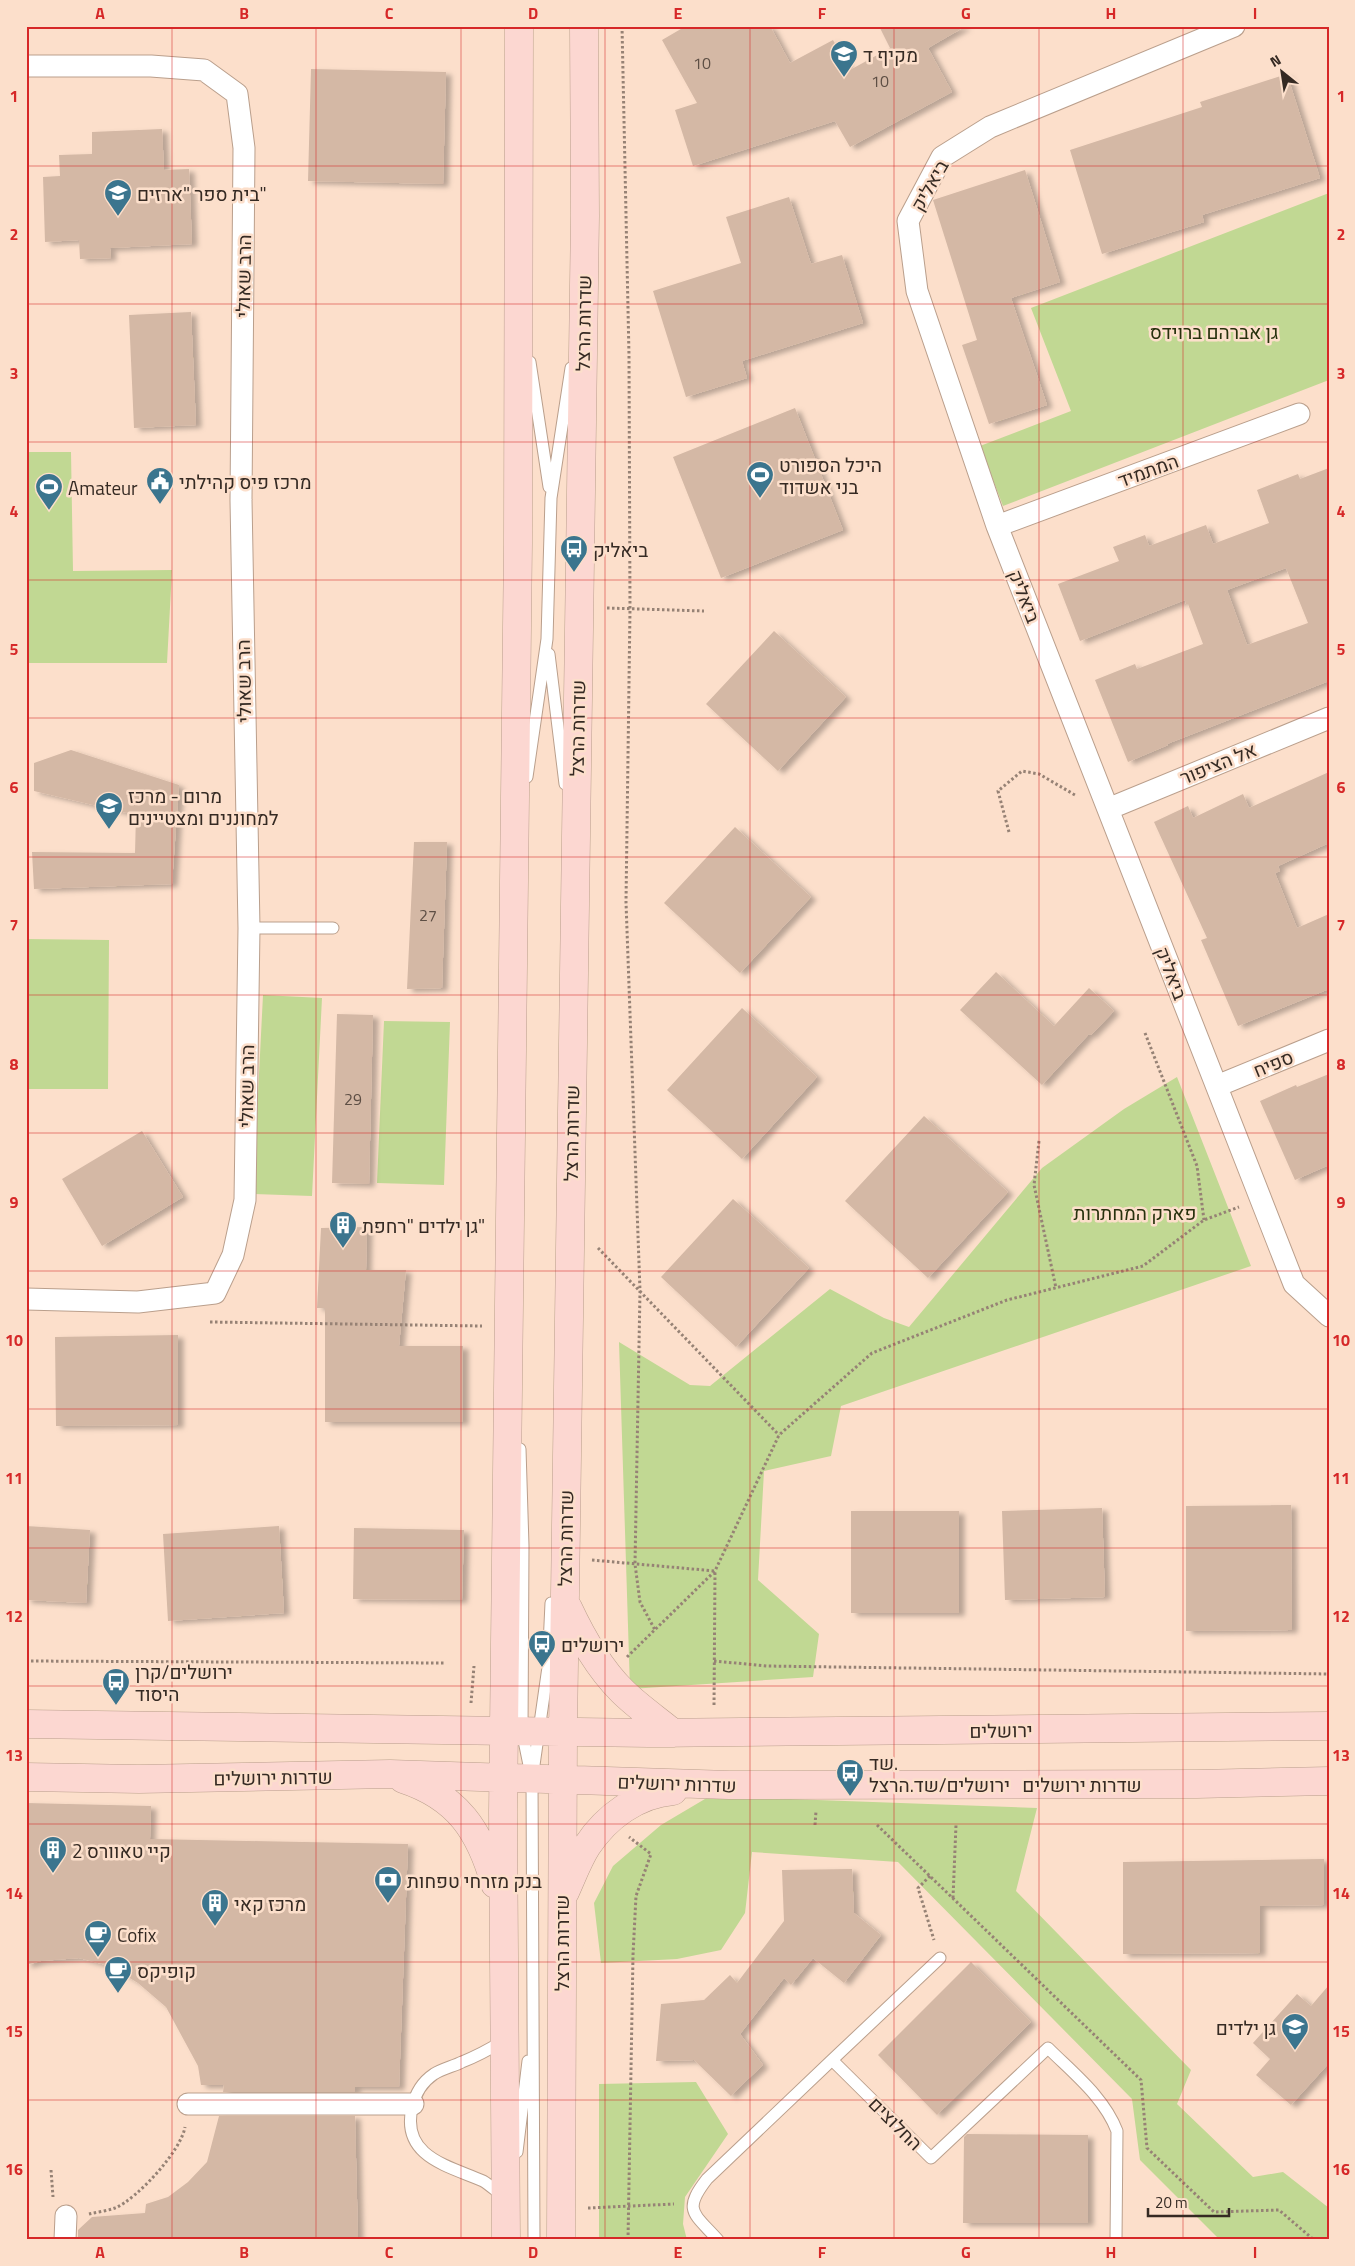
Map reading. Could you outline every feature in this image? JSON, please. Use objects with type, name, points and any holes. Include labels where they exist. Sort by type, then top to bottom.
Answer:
[{"type":"main road","name":"שדרות הרצל","points":[[519,26],[510,1273],[532,1731],[562,1779],[561,2240]]},
{"type":"main road","name":"שדרות הרצל","points":[[507,2240],[503,1911],[504,1777],[532,1731],[558,1598],[570,1218],[584,288],[584,26]]},
{"type":"main road","points":[[558,1598],[584,1642],[608,1676],[624,1693],[673,1733]]},
{"type":"main road","points":[[26,1724],[673,1733]]},
{"type":"main road","name":"ירושלים","points":[[673,1733],[1329,1726]]},
{"type":"main road","points":[[390,1774],[414,1782],[433,1792],[464,1816],[474,1830],[486,1855],[503,1911]]},
{"type":"main road","name":"שדרות ירושלים","points":[[26,1777],[139,1780],[390,1774],[729,1785],[1188,1784],[1329,1781]]},
{"type":"main road","points":[[561,1900],[587,1847],[607,1821],[628,1805],[659,1792],[729,1785]]},
{"type":"street","name":"ביאליק","points":[[1234,26],[990,127],[942,157],[908,221],[917,291],[997,526],[1294,1284],[1329,1316]]},
{"type":"street","name":"הרב שאולי","points":[[26,66],[151,66],[204,70],[237,94],[244,148],[241,509],[249,928],[245,1200],[233,1255],[215,1293],[138,1302],[26,1299]]},
{"type":"street","name":"המתמיד","points":[[997,526],[1299,414]]},
{"type":"street","name":"אל הציפור","points":[[1106,803],[1329,718]]},
{"type":"street","name":"ספיח","points":[[1216,1086],[1329,1040]]},
{"type":"street","points":[[188,2104],[412,2104]]},
{"type":"street","points":[[60,2210],[65,2240]]},
{"type":"lane","points":[[514,868],[547,640],[551,498],[584,288]]},
{"type":"lane","points":[[518,292],[551,498]]},
{"type":"lane","points":[[547,640],[575,866]]},
{"type":"lane","points":[[249,928],[333,928]]},
{"type":"lane","points":[[532,1731],[532,1779]]},
{"type":"lane","points":[[532,1731],[534,2240]]},
{"type":"lane","points":[[718,2240],[694,2213],[692,2203],[695,2194],[707,2179],[940,1958]]},
{"type":"lane","points":[[507,2240],[534,2007]]},
{"type":"lane","points":[[504,2040],[488,2050],[435,2073],[422,2084],[412,2104],[410,2115],[412,2132],[424,2152],[439,2163],[484,2182],[505,2197]]},
{"type":"lane","name":"החלוצים","points":[[832,2060],[931,2158],[1048,2048],[1102,2102],[1111,2115],[1117,2130],[1116,2240]]},
{"type":"path","points":[[622,26],[629,356],[630,609],[626,902],[640,1291],[635,1564],[640,1602],[655,1630]]},
{"type":"path","points":[[579,608],[704,611]]},
{"type":"path","points":[[1009,832],[998,791],[1022,771],[1039,774],[1082,800],[1106,803]]},
{"type":"path","points":[[1145,1033],[1197,1166],[1204,1220]]},
{"type":"path","points":[[1039,1140],[1034,1185],[1056,1288]]},
{"type":"path","points":[[608,1676],[715,1571],[779,1434],[872,1353],[1007,1300],[1143,1266],[1204,1220],[1261,1200]]},
{"type":"path","points":[[570,1218],[779,1434]]},
{"type":"path","points":[[210,1322],[456,1326]]},
{"type":"path","points":[[559,1557],[715,1571]]},
{"type":"path","points":[[714,1732],[715,1571]]},
{"type":"path","points":[[26,1661],[444,1662]]},
{"type":"path","points":[[714,1661],[767,1666],[1329,1674]]},
{"type":"path","points":[[877,1825],[1141,2080],[1147,2148],[1214,2212],[1279,2210],[1314,2240]]},
{"type":"path","points":[[953,1899],[956,1825]]},
{"type":"path","points":[[628,2240],[633,1955],[636,1896],[651,1854]]},
{"type":"path","points":[[930,1876],[918,1888],[940,1958]]},
{"type":"path","points":[[52,2170],[60,2210],[88,2214],[116,2207],[148,2184],[168,2158],[185,2130],[188,2104]]},
{"type":"path","points":[[561,2209],[692,2203]]},
{"type":"green space","name":"גן אברהם ברוידס","points":[[1329,193],[1329,380],[1003,506],[980,446],[1071,411],[1031,308]]},
{"type":"green space","name":"Amateur","points":[[26,452],[71,452],[73,571],[172,570],[167,663],[26,663]]},
{"type":"green space","points":[[26,939],[109,940],[108,1089],[26,1089]]},
{"type":"green space","points":[[263,995],[322,998],[312,1196],[253,1194]]},
{"type":"green space","points":[[384,1021],[450,1022],[444,1185],[377,1183]]},
{"type":"green space","name":"פארק המחתרות","points":[[1177,1077],[1251,1266],[841,1406],[831,1456],[764,1471],[758,1580],[819,1634],[813,1677],[630,1689],[619,1342],[690,1385],[710,1386],[830,1289],[884,1318],[909,1327],[1042,1168],[1124,1109]]},
{"type":"green space","points":[[710,1796],[1037,1808],[1016,1891],[1191,2070],[1177,2104],[1253,2177],[1283,2172],[1329,2208],[1329,2240],[1220,2240],[1140,2160],[1132,2099],[898,1862],[752,1852],[745,1913],[721,1950],[677,1959],[601,1963],[594,1903],[613,1866],[661,1825]]},
{"type":"green space","points":[[696,2082],[728,2134],[685,2197],[683,2224],[687,2240],[599,2240],[599,2084]]},
{"type":"building","points":[[686,26],[770,26],[790,63],[833,40],[850,70],[890,48],[879,26],[966,26],[928,48],[952,92],[850,147],[835,121],[693,166],[675,110],[697,103],[662,40]]},
{"type":"building","points":[[311,69],[446,72],[443,184],[308,181]]},
{"type":"building","points":[[1287,74],[1320,178],[1202,215],[1204,222],[1102,254],[1070,150],[1202,107],[1200,102]]},
{"type":"building","points":[[162,129],[164,170],[189,169],[192,244],[110,248],[111,258],[80,259],[79,240],[45,242],[43,177],[60,176],[59,155],[92,154],[92,132]]},
{"type":"building","points":[[1025,170],[1060,282],[1011,298],[1047,405],[989,424],[962,345],[977,340],[933,200]]},
{"type":"building","points":[[789,197],[811,264],[842,255],[863,323],[742,361],[747,378],[686,397],[653,291],[741,263],[726,217]]},
{"type":"building","points":[[191,312],[196,425],[134,428],[129,315]]},
{"type":"building","name":"היכל הספורט בני אשדוד","points":[[795,408],[843,530],[721,578],[673,457]]},
{"type":"building","points":[[1329,468],[1329,681],[1167,744],[1128,762],[1095,680],[1135,664],[1137,669],[1203,644],[1188,604],[1186,604],[1185,600],[1080,641],[1058,584],[1119,561],[1113,547],[1145,535],[1149,546],[1206,525],[1213,544],[1269,523],[1257,490],[1298,474],[1300,479]],"holes":[[[1286,568],[1308,623],[1247,645],[1227,590]]]},
{"type":"building","points":[[774,631],[846,697],[778,771],[706,704]]},
{"type":"building","points":[[71,750],[179,785],[172,884],[34,889],[32,852],[135,853],[136,815],[34,791],[34,763]]},
{"type":"building","points":[[1329,772],[1329,843],[1278,866],[1280,871],[1275,873],[1297,928],[1329,914],[1329,989],[1238,1026],[1201,940],[1207,938],[1154,822],[1188,806],[1193,818],[1243,794],[1249,808]]},
{"type":"building","points":[[735,827],[811,897],[740,973],[664,903]]},
{"type":"building","points":[[414,842],[447,842],[442,988],[407,989]]},
{"type":"building","points":[[996,972],[1054,1026],[1089,988],[1114,1011],[1091,1035],[1089,1034],[1042,1085],[960,1010]]},
{"type":"building","points":[[742,1008],[817,1077],[742,1159],[667,1090]]},
{"type":"building","points":[[337,1014],[373,1015],[369,1184],[332,1183]]},
{"type":"building","points":[[1329,1074],[1329,1165],[1295,1180],[1260,1101],[1296,1085],[1297,1087]]},
{"type":"building","points":[[924,1116],[1008,1192],[928,1278],[845,1201]]},
{"type":"building","points":[[142,1131],[183,1197],[102,1246],[62,1179]]},
{"type":"building","points":[[733,1199],[809,1268],[736,1347],[661,1277]]},
{"type":"building","points":[[367,1227],[366,1270],[406,1270],[399,1346],[463,1346],[463,1422],[325,1422],[325,1308],[317,1308],[321,1228]]},
{"type":"building","points":[[178,1335],[178,1425],[56,1426],[55,1337]]},
{"type":"building","points":[[1291,1505],[1292,1630],[1186,1631],[1186,1506]]},
{"type":"building","points":[[1102,1508],[1105,1597],[1005,1600],[1002,1511]]},
{"type":"building","points":[[851,1511],[959,1511],[959,1613],[851,1613]]},
{"type":"building","points":[[26,1526],[90,1530],[86,1603],[26,1600]]},
{"type":"building","points":[[279,1526],[284,1613],[168,1621],[163,1534]]},
{"type":"building","points":[[354,1528],[464,1530],[462,1600],[353,1599]]},
{"type":"building","name":"מרכז קאי","points":[[26,1803],[151,1806],[150,1839],[408,1844],[399,2087],[355,2087],[355,2092],[223,2092],[224,2085],[201,2085],[198,2066],[166,2007],[138,1983],[110,1966],[79,1958],[41,1961],[26,1965]]},
{"type":"building","points":[[1324,1859],[1324,1905],[1260,1906],[1260,1953],[1123,1954],[1123,1862]]},
{"type":"building","points":[[852,1869],[854,1913],[881,1935],[844,1983],[813,1958],[791,1985],[784,1978],[740,2034],[763,2065],[731,2096],[694,2060],[656,2061],[661,2004],[704,2000],[730,1975],[737,1983],[784,1921],[782,1870]]},
{"type":"building","points":[[971,1962],[1031,2022],[937,2115],[878,2055]]},
{"type":"building","name":"גן ילדים","points":[[1329,1985],[1329,2063],[1291,2105],[1256,2075],[1270,2059],[1253,2043],[1297,1994],[1311,2006]]},
{"type":"building","points":[[219,2116],[355,2116],[358,2240],[78,2240],[78,2230],[92,2217],[145,2213],[146,2204],[168,2197],[188,2182],[207,2162]]},
{"type":"building","points":[[967,2134],[1088,2135],[1088,2223],[963,2223],[964,2137]]},
{"type":"place","name":"מקיף ד","points":[[844,78]]},
{"type":"place","name":"בית ספר \"ארזים\"","points":[[118,217]]},
{"type":"place","name":"היכל הספורט בני אשדוד","points":[[760,499]]},
{"type":"place","name":"מרכז פיס קהילתי","points":[[160,505]]},
{"type":"place","name":"Amateur","points":[[49,511]]},
{"type":"place","name":"ביאליק","points":[[574,573]]},
{"type":"place","name":"מרום - מרכז למחוננים ומצטיינים","points":[[109,830]]},
{"type":"place","name":"גן ילדים \"רחפת\"","points":[[343,1249]]},
{"type":"place","name":"ירושלים","points":[[542,1668]]},
{"type":"place","name":"ירושלים/קרן היסוד","points":[[116,1706]]},
{"type":"place","name":"שד. ירושלים/שד.הרצל","points":[[850,1797]]},
{"type":"place","name":"קיי טאוורס 2","points":[[53,1874]]},
{"type":"place","name":"בנק מזרחי טפחות","points":[[388,1904]]},
{"type":"place","name":"מרכז קאי","points":[[215,1927]]},
{"type":"place","name":"Cofix","points":[[98,1958]]},
{"type":"place","name":"קופיקס","points":[[118,1994]]},
{"type":"place","name":"גן ילדים","points":[[1295,2051]]}]
